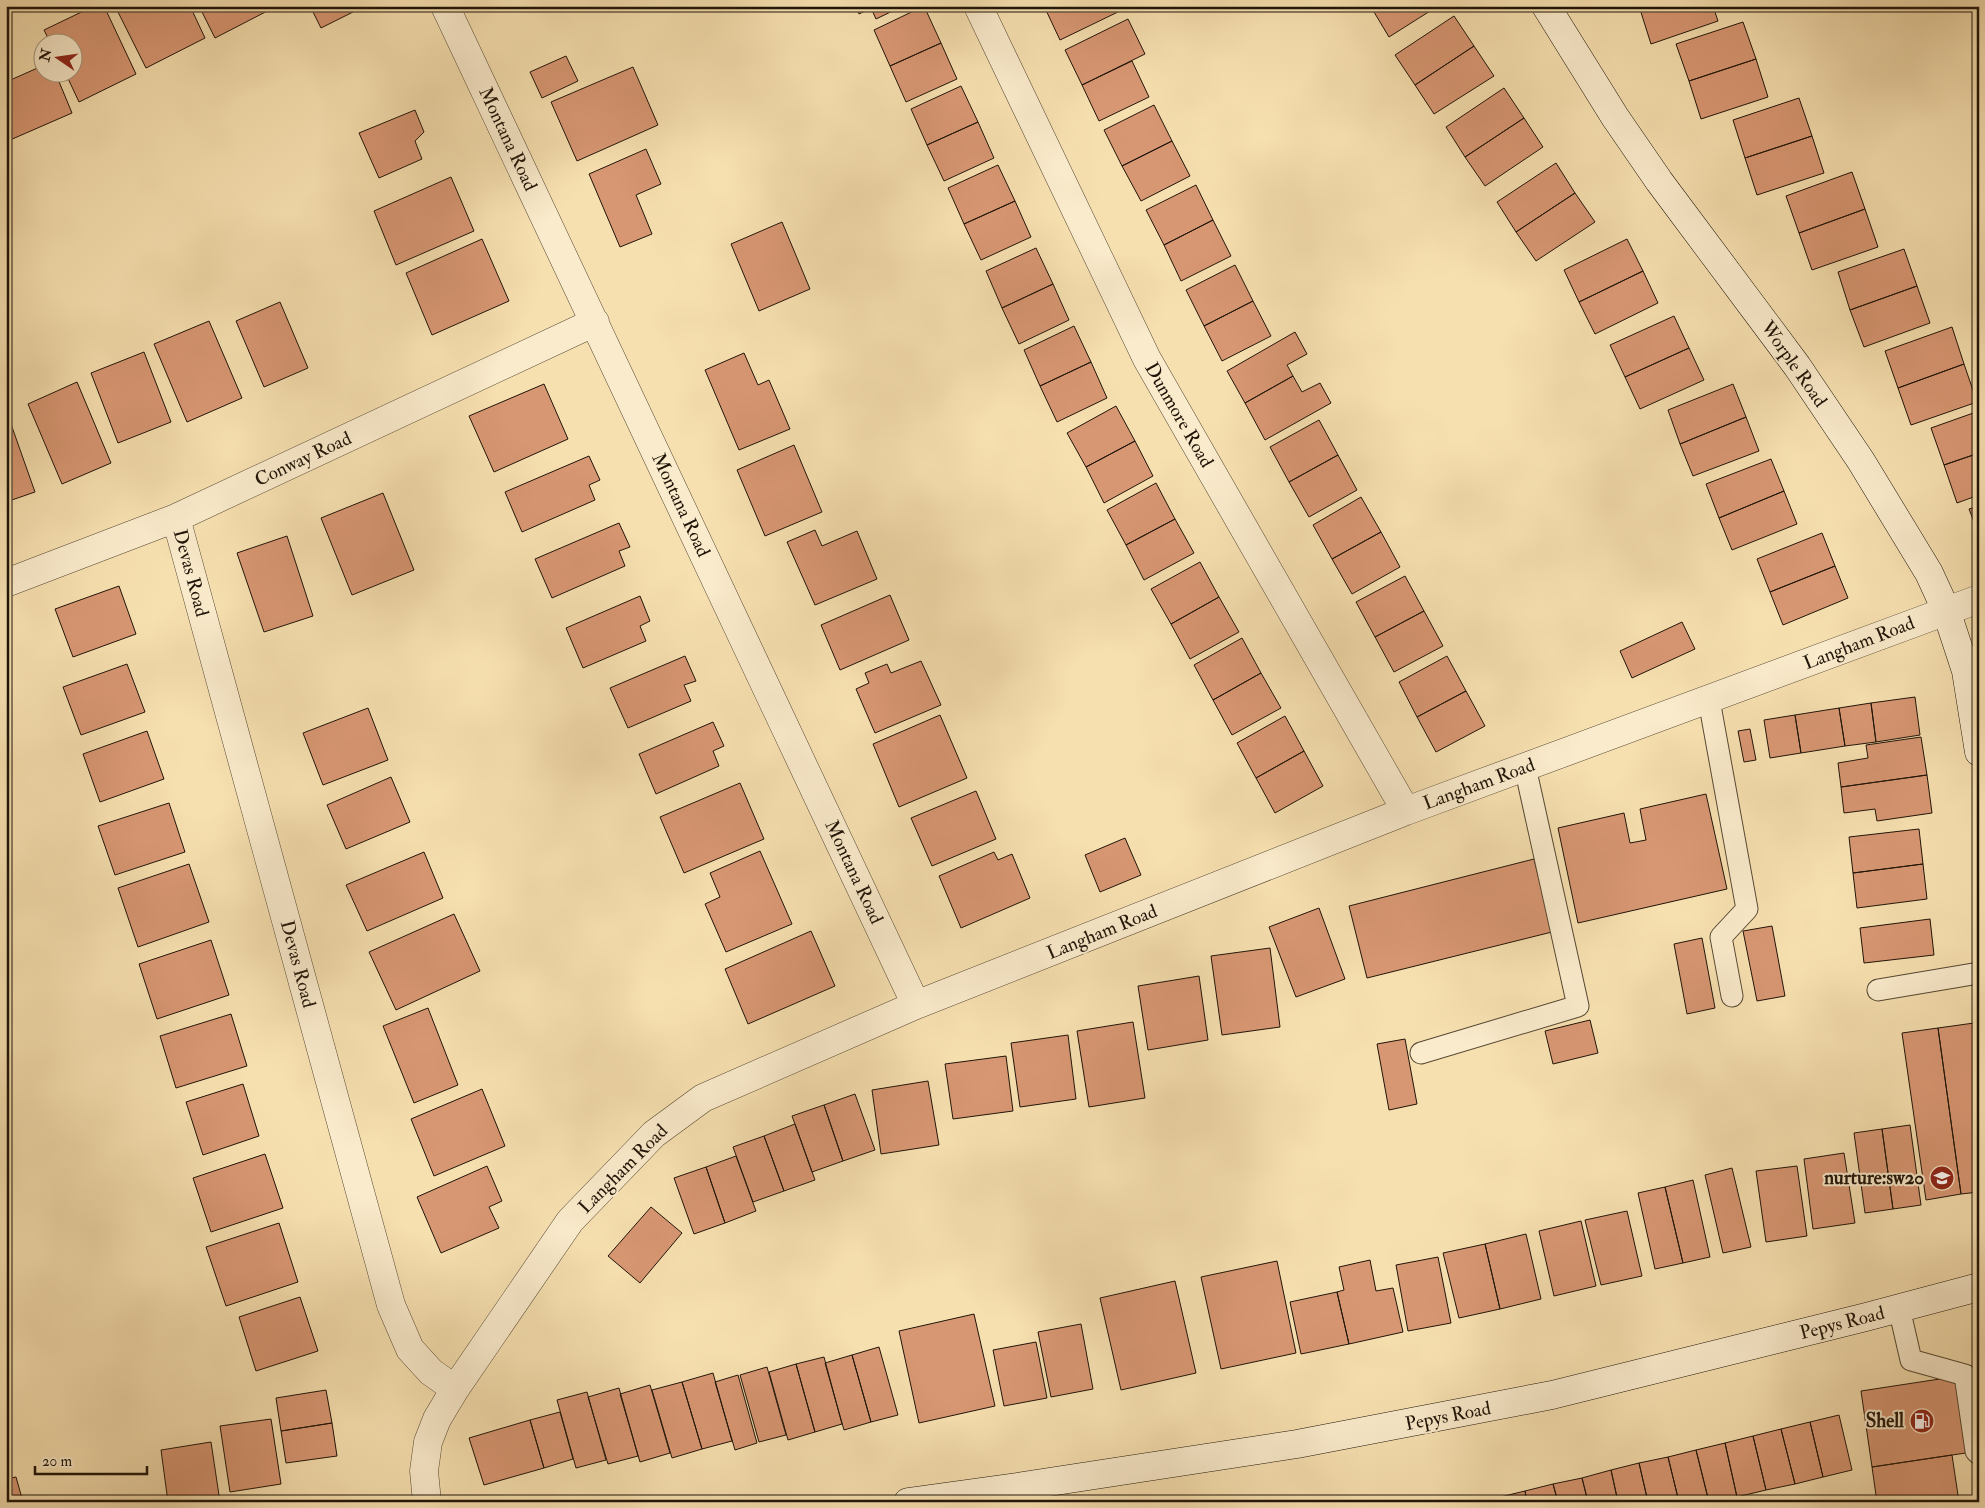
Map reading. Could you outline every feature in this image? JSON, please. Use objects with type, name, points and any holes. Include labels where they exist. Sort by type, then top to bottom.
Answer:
[{"type":"street","name":"Montana Road","points":[[445,6],[916,1005]]},
{"type":"street","name":"Dunmore Road","points":[[978,6],[1147,360],[1406,812]]},
{"type":"street","name":"Worple Road","points":[[1546,6],[1615,117],[1659,182],[1797,366],[1856,453],[1929,573],[1946,610],[1966,671],[1979,752]]},
{"type":"street","name":"Conway Road","points":[[6,583],[176,518],[595,322]]},
{"type":"street","name":"Devas Road","points":[[176,518],[391,1305],[410,1349],[431,1372],[455,1389]]},
{"type":"street","name":"Langham Road","points":[[427,1502],[424,1471],[428,1442],[437,1419],[455,1389],[570,1221],[654,1134],[704,1098],[916,1005],[1406,812],[1979,599]]},
{"type":"street","name":"Pepys Road","points":[[908,1502],[1018,1495],[1552,1396],[1979,1287]]},
{"type":"lane","points":[[1709,700],[1746,909],[1721,937],[1732,996]]},
{"type":"lane","points":[[1421,1053],[1578,1006],[1525,767]]},
{"type":"lane","points":[[1878,990],[1979,973]]},
{"type":"lane","points":[[1899,1308],[1911,1360],[1965,1375],[1976,1451],[1979,1454]]},
{"type":"building","points":[[94,6],[104,6],[136,74],[79,102],[70,82],[82,82],[82,32],[45,32],[44,30]]},
{"type":"building","points":[[115,6],[190,6],[205,38],[146,68]]},
{"type":"building","points":[[199,6],[277,6],[215,38]]},
{"type":"building","points":[[310,6],[360,6],[361,8],[321,28]]},
{"type":"building","points":[[856,6],[903,6],[876,19],[871,8],[859,14]]},
{"type":"building","points":[[924,6],[941,43],[890,66],[874,30]]},
{"type":"building","points":[[1044,6],[1121,6],[1122,10],[1060,40]]},
{"type":"building","points":[[1372,6],[1438,6],[1389,37]]},
{"type":"building","points":[[1639,6],[1713,6],[1718,21],[1651,44]]},
{"type":"building","points":[[1454,16],[1474,46],[1415,85],[1395,55]]},
{"type":"building","points":[[1128,19],[1145,54],[1082,85],[1065,50]]},
{"type":"building","points":[[1743,22],[1756,59],[1689,81],[1676,44]]},
{"type":"building","points":[[941,43],[957,79],[906,102],[890,66]]},
{"type":"building","points":[[1474,46],[1494,76],[1434,114],[1415,85]]},
{"type":"building","points":[[566,56],[578,81],[542,98],[530,72]]},
{"type":"building","points":[[1756,59],[1768,97],[1701,119],[1689,81]]},
{"type":"building","points":[[1132,61],[1149,97],[1099,121],[1082,85]]},
{"type":"building","points":[[633,67],[658,125],[577,161],[551,102]]},
{"type":"building","points":[[32,70],[32,82],[59,82],[72,113],[10,140],[6,130],[6,82]]},
{"type":"building","points":[[961,86],[978,122],[927,145],[911,109]]},
{"type":"building","points":[[1504,88],[1524,118],[1465,157],[1446,127]]},
{"type":"building","points":[[1799,98],[1812,136],[1745,158],[1733,120]]},
{"type":"building","points":[[1154,105],[1172,141],[1122,166],[1104,130]]},
{"type":"building","points":[[415,110],[424,132],[415,141],[422,159],[379,178],[359,133]]},
{"type":"building","points":[[1524,118],[1543,147],[1485,186],[1465,157]]},
{"type":"building","points":[[978,122],[994,158],[944,181],[927,145]]},
{"type":"building","points":[[1812,136],[1824,173],[1757,195],[1745,158]]},
{"type":"building","points":[[1172,141],[1190,176],[1141,201],[1122,166]]},
{"type":"building","points":[[646,149],[661,184],[636,195],[652,234],[620,247],[589,174]]},
{"type":"building","points":[[1556,163],[1575,193],[1516,232],[1497,202]]},
{"type":"building","points":[[998,165],[1015,201],[964,224],[948,188]]},
{"type":"building","points":[[1852,172],[1865,209],[1799,233],[1786,196]]},
{"type":"building","points":[[451,177],[474,231],[396,265],[374,211]]},
{"type":"building","points":[[1196,185],[1213,220],[1164,245],[1146,210]]},
{"type":"building","points":[[1575,193],[1595,222],[1536,261],[1516,232]]},
{"type":"building","points":[[1015,201],[1031,237],[981,260],[964,224]]},
{"type":"building","points":[[1865,209],[1878,247],[1812,270],[1799,233]]},
{"type":"building","points":[[1213,220],[1231,256],[1181,281],[1164,245]]},
{"type":"building","points":[[782,222],[810,289],[759,311],[731,244]]},
{"type":"building","points":[[482,239],[509,301],[432,335],[406,273]]},
{"type":"building","points":[[1627,239],[1643,271],[1579,302],[1564,270]]},
{"type":"building","points":[[1036,248],[1053,284],[1002,308],[986,271]]},
{"type":"building","points":[[1904,249],[1917,286],[1850,310],[1838,272]]},
{"type":"building","points":[[1235,265],[1253,301],[1204,326],[1186,290]]},
{"type":"building","points":[[1643,271],[1658,303],[1595,334],[1579,302]]},
{"type":"building","points":[[1053,284],[1069,320],[1019,344],[1002,308]]},
{"type":"building","points":[[1917,286],[1930,323],[1864,347],[1850,310]]},
{"type":"building","points":[[1253,301],[1271,336],[1222,361],[1204,326]]},
{"type":"building","points":[[280,302],[308,368],[264,387],[236,321]]},
{"type":"building","points":[[1674,316],[1689,348],[1625,377],[1610,345]]},
{"type":"building","points":[[209,321],[242,398],[187,422],[154,344]]},
{"type":"building","points":[[1074,326],[1091,362],[1040,386],[1024,350]]},
{"type":"building","points":[[1952,327],[1964,364],[1898,388],[1885,351]]},
{"type":"building","points":[[1295,332],[1307,354],[1287,365],[1293,376],[1245,403],[1227,371]]},
{"type":"building","points":[[1689,348],[1704,380],[1640,409],[1625,377]]},
{"type":"building","points":[[144,352],[171,422],[118,443],[91,373]]},
{"type":"building","points":[[744,353],[758,385],[769,380],[790,429],[739,450],[705,370]]},
{"type":"building","points":[[1091,362],[1107,398],[1057,422],[1040,386]]},
{"type":"building","points":[[1964,364],[1977,402],[1911,425],[1898,388]]},
{"type":"building","points":[[1293,376],[1302,392],[1320,383],[1331,403],[1265,440],[1245,403]]},
{"type":"building","points":[[77,382],[111,463],[62,484],[28,404]]},
{"type":"building","points":[[544,384],[568,439],[494,472],[469,416]]},
{"type":"building","points":[[1733,384],[1746,417],[1680,444],[1668,410]]},
{"type":"building","points":[[1116,406],[1135,441],[1086,467],[1067,433]]},
{"type":"building","points":[[6,410],[35,492],[6,502]]},
{"type":"building","points":[[1979,411],[1979,453],[1944,465],[1931,428]]},
{"type":"building","points":[[1746,417],[1759,451],[1693,476],[1680,444]]},
{"type":"building","points":[[1319,420],[1338,455],[1289,482],[1270,447]]},
{"type":"building","points":[[1135,441],[1153,476],[1104,503],[1086,467]]},
{"type":"building","points":[[794,445],[822,512],[765,536],[737,470]]},
{"type":"building","points":[[1979,453],[1979,495],[1957,503],[1944,465]]},
{"type":"building","points":[[1338,455],[1357,490],[1309,517],[1289,482]]},
{"type":"building","points":[[589,456],[600,480],[589,485],[595,500],[522,532],[505,492]]},
{"type":"building","points":[[1771,459],[1784,491],[1719,518],[1706,484]]},
{"type":"building","points":[[1156,483],[1175,519],[1126,545],[1107,510]]},
{"type":"building","points":[[1784,491],[1797,524],[1732,550],[1719,518]]},
{"type":"building","points":[[383,493],[414,570],[352,595],[321,518]]},
{"type":"building","points":[[1361,497],[1381,532],[1332,559],[1313,525]]},
{"type":"building","points":[[1979,506],[1979,535],[1969,509]]},
{"type":"building","points":[[1175,519],[1194,553],[1144,580],[1126,545]]},
{"type":"building","points":[[619,523],[630,547],[619,551],[625,566],[552,598],[535,559]]},
{"type":"building","points":[[815,530],[822,546],[857,531],[877,579],[815,605],[787,542]]},
{"type":"building","points":[[1381,532],[1400,567],[1352,594],[1332,559]]},
{"type":"building","points":[[1822,533],[1835,566],[1770,592],[1757,559]]},
{"type":"building","points":[[287,536],[313,616],[264,632],[237,553]]},
{"type":"building","points":[[1200,562],[1219,597],[1171,624],[1151,589]]},
{"type":"building","points":[[1835,566],[1848,598],[1783,625],[1770,592]]},
{"type":"building","points":[[1405,576],[1424,611],[1375,637],[1356,602]]},
{"type":"building","points":[[119,586],[136,634],[73,657],[55,609]]},
{"type":"building","points":[[890,595],[909,640],[840,670],[821,625]]},
{"type":"building","points":[[640,596],[650,621],[640,626],[646,641],[583,668],[566,628]]},
{"type":"building","points":[[1219,597],[1239,632],[1190,659],[1171,624]]},
{"type":"building","points":[[1424,611],[1443,646],[1394,672],[1375,637]]},
{"type":"building","points":[[1682,622],[1695,649],[1632,678],[1620,651]]},
{"type":"building","points":[[1242,638],[1261,673],[1213,700],[1194,665]]},
{"type":"building","points":[[685,656],[696,681],[684,685],[691,701],[628,728],[610,688]]},
{"type":"building","points":[[1447,656],[1466,691],[1417,717],[1399,682]]},
{"type":"building","points":[[921,661],[941,705],[875,733],[856,689],[869,683],[865,673],[887,664],[891,673]]},
{"type":"building","points":[[127,664],[145,712],[81,735],[63,687]]},
{"type":"building","points":[[1261,673],[1281,708],[1232,735],[1213,700]]},
{"type":"building","points":[[1466,691],[1485,726],[1436,752],[1417,717]]},
{"type":"building","points":[[1915,697],[1920,735],[1876,742],[1871,703]]},
{"type":"building","points":[[1871,703],[1876,742],[1845,746],[1839,708]]},
{"type":"building","points":[[368,708],[388,760],[323,785],[303,733]]},
{"type":"building","points":[[1839,708],[1845,746],[1801,753],[1795,715]]},
{"type":"building","points":[[940,715],[967,778],[899,807],[873,744]]},
{"type":"building","points":[[1795,715],[1801,753],[1770,758],[1764,720]]},
{"type":"building","points":[[1285,716],[1304,751],[1256,778],[1237,743]]},
{"type":"building","points":[[713,722],[724,746],[713,751],[719,766],[656,794],[639,754]]},
{"type":"building","points":[[1750,729],[1756,760],[1744,762],[1738,731]]},
{"type":"building","points":[[147,731],[164,779],[100,802],[83,754]]},
{"type":"building","points":[[1921,737],[1927,775],[1841,787],[1838,763],[1868,758],[1866,745]]},
{"type":"building","points":[[1304,751],[1323,786],[1275,813],[1256,778]]},
{"type":"building","points":[[1927,775],[1932,813],[1877,821],[1875,809],[1844,813],[1841,787]]},
{"type":"building","points":[[391,777],[410,822],[346,849],[327,805]]},
{"type":"building","points":[[740,783],[764,839],[684,873],[660,817]]},
{"type":"building","points":[[976,791],[996,839],[932,866],[911,818]]},
{"type":"building","points":[[1706,794],[1727,889],[1578,923],[1558,828],[1624,813],[1630,843],[1646,840],[1640,809]]},
{"type":"building","points":[[169,803],[185,852],[115,875],[98,826]]},
{"type":"building","points":[[1919,829],[1923,864],[1853,873],[1849,837]]},
{"type":"building","points":[[1125,838],[1141,875],[1100,892],[1085,855]]},
{"type":"building","points":[[760,851],[792,924],[726,952],[705,904],[720,897],[710,873]]},
{"type":"building","points":[[424,852],[443,898],[367,931],[346,885]]},
{"type":"building","points":[[994,852],[998,860],[1012,854],[1030,898],[961,928],[939,876]]},
{"type":"building","points":[[1534,859],[1552,932],[1367,978],[1349,906]]},
{"type":"building","points":[[189,864],[209,922],[138,947],[118,888]]},
{"type":"building","points":[[1923,864],[1927,899],[1857,908],[1853,873]]},
{"type":"building","points":[[1319,908],[1345,979],[1296,997],[1269,927]]},
{"type":"building","points":[[454,914],[480,971],[396,1010],[369,952]]},
{"type":"building","points":[[1930,919],[1934,955],[1864,963],[1860,928]]},
{"type":"building","points":[[1772,926],[1785,996],[1757,1001],[1743,931]]},
{"type":"building","points":[[811,931],[835,986],[748,1024],[725,969]]},
{"type":"building","points":[[1702,938],[1715,1008],[1687,1014],[1674,944]]},
{"type":"building","points":[[211,940],[229,995],[157,1019],[139,964]]},
{"type":"building","points":[[1270,948],[1280,1027],[1222,1035],[1211,956]]},
{"type":"building","points":[[1199,976],[1208,1040],[1148,1050],[1138,986]]},
{"type":"building","points":[[428,1008],[458,1085],[414,1103],[383,1026]]},
{"type":"building","points":[[231,1014],[247,1066],[176,1088],[160,1036]]},
{"type":"building","points":[[1590,1020],[1598,1053],[1553,1064],[1545,1031]]},
{"type":"building","points":[[1133,1022],[1145,1098],[1089,1107],[1077,1031]]},
{"type":"building","points":[[1974,1023],[1979,1057],[1979,1192],[1961,1194],[1938,1028]]},
{"type":"building","points":[[1938,1028],[1961,1194],[1926,1200],[1902,1033]]},
{"type":"building","points":[[1068,1035],[1076,1099],[1020,1107],[1011,1043]]},
{"type":"building","points":[[1405,1039],[1417,1104],[1389,1110],[1377,1044]]},
{"type":"building","points":[[1006,1056],[1013,1111],[953,1119],[945,1064]]},
{"type":"building","points":[[928,1081],[939,1145],[881,1154],[872,1090]]},
{"type":"building","points":[[243,1084],[259,1136],[203,1155],[186,1102]]},
{"type":"building","points":[[482,1089],[505,1146],[434,1176],[411,1119]]},
{"type":"building","points":[[855,1094],[875,1150],[843,1161],[824,1105]]},
{"type":"building","points":[[824,1105],[843,1161],[812,1172],[792,1116]]},
{"type":"building","points":[[795,1124],[815,1180],[784,1191],[764,1136]]},
{"type":"building","points":[[1910,1125],[1921,1205],[1893,1209],[1882,1129]]},
{"type":"building","points":[[1882,1129],[1893,1209],[1865,1213],[1854,1133]]},
{"type":"building","points":[[764,1136],[784,1191],[753,1202],[733,1147]]},
{"type":"building","points":[[1844,1153],[1855,1223],[1813,1229],[1804,1159]]},
{"type":"building","points":[[265,1154],[283,1208],[211,1232],[193,1178]]},
{"type":"building","points":[[736,1156],[756,1211],[725,1223],[706,1167]]},
{"type":"building","points":[[487,1166],[502,1201],[489,1207],[499,1228],[441,1253],[417,1197]]},
{"type":"building","points":[[1797,1166],[1807,1236],[1766,1242],[1756,1171]]},
{"type":"building","points":[[706,1167],[725,1223],[694,1234],[674,1178]]},
{"type":"building","points":[[1732,1168],[1751,1247],[1723,1253],[1705,1175]]},
{"type":"building","points":[[1693,1180],[1710,1257],[1683,1263],[1665,1187]]},
{"type":"building","points":[[1665,1187],[1683,1263],[1655,1269],[1638,1193]]},
{"type":"building","points":[[651,1207],[682,1233],[640,1283],[608,1256]]},
{"type":"building","points":[[1627,1211],[1642,1276],[1601,1285],[1585,1220]]},
{"type":"building","points":[[1581,1221],[1596,1286],[1554,1296],[1539,1231]]},
{"type":"building","points":[[279,1223],[298,1282],[226,1306],[206,1247]]},
{"type":"building","points":[[1526,1234],[1541,1299],[1500,1309],[1485,1244]]},
{"type":"building","points":[[1485,1244],[1500,1309],[1459,1318],[1443,1253]]},
{"type":"building","points":[[1438,1257],[1451,1323],[1408,1331],[1396,1265]]},
{"type":"building","points":[[1370,1260],[1376,1291],[1393,1288],[1403,1332],[1349,1344],[1337,1292],[1344,1290],[1339,1267]]},
{"type":"building","points":[[1277,1261],[1296,1353],[1221,1369],[1201,1277]]},
{"type":"building","points":[[1175,1281],[1196,1373],[1121,1390],[1100,1298]]},
{"type":"building","points":[[1337,1292],[1349,1344],[1301,1354],[1290,1302]]},
{"type":"building","points":[[300,1297],[318,1351],[256,1371],[239,1317]]},
{"type":"building","points":[[974,1314],[995,1406],[919,1423],[899,1331]]},
{"type":"building","points":[[1081,1324],[1093,1389],[1051,1397],[1038,1332]]},
{"type":"building","points":[[1036,1342],[1047,1398],[1004,1406],[993,1350]]},
{"type":"building","points":[[879,1347],[898,1415],[871,1422],[852,1355]]},
{"type":"building","points":[[852,1355],[871,1422],[844,1430],[825,1363]]},
{"type":"building","points":[[824,1357],[842,1424],[815,1432],[796,1364]]},
{"type":"building","points":[[796,1364],[815,1432],[788,1440],[769,1372]]},
{"type":"building","points":[[767,1367],[786,1435],[759,1442],[740,1375]]},
{"type":"building","points":[[713,1373],[732,1441],[702,1449],[682,1382]]},
{"type":"building","name":"Shell","points":[[1979,1373],[1979,1451],[1872,1467],[1861,1391]]},
{"type":"building","points":[[738,1375],[757,1443],[735,1450],[715,1382]]},
{"type":"building","points":[[682,1382],[702,1449],[672,1458],[652,1390]]},
{"type":"building","points":[[650,1385],[670,1453],[640,1462],[620,1394]]},
{"type":"building","points":[[619,1388],[638,1456],[608,1464],[588,1397]]},
{"type":"building","points":[[326,1390],[332,1423],[281,1431],[276,1398]]},
{"type":"building","points":[[587,1392],[606,1460],[576,1468],[557,1400]]},
{"type":"building","points":[[560,1412],[573,1459],[544,1468],[530,1420]]},
{"type":"building","points":[[1839,1415],[1852,1470],[1823,1477],[1810,1422]]},
{"type":"building","points":[[271,1419],[281,1484],[230,1492],[220,1426]]},
{"type":"building","points":[[530,1420],[544,1468],[484,1485],[469,1438]]},
{"type":"building","points":[[1810,1422],[1823,1477],[1795,1484],[1781,1429]]},
{"type":"building","points":[[332,1423],[337,1456],[286,1463],[281,1431]]},
{"type":"building","points":[[1781,1429],[1795,1484],[1766,1490],[1753,1436]]},
{"type":"building","points":[[1753,1436],[1766,1490],[1737,1497],[1725,1443]]},
{"type":"building","points":[[211,1442],[220,1502],[168,1502],[161,1450]]},
{"type":"building","points":[[1725,1443],[1737,1497],[1719,1502],[1709,1502],[1696,1450]]},
{"type":"building","points":[[1696,1450],[1709,1502],[1679,1502],[1668,1457]]},
{"type":"building","points":[[6,1452],[10,1466],[6,1468]]},
{"type":"building","points":[[1952,1455],[1959,1502],[1877,1502],[1872,1467]]},
{"type":"building","points":[[1668,1457],[1679,1502],[1648,1502],[1639,1463]]},
{"type":"building","points":[[1639,1463],[1648,1502],[1618,1502],[1611,1470]]},
{"type":"building","points":[[1611,1470],[1618,1502],[1588,1502],[1582,1478]]},
{"type":"building","points":[[16,1477],[23,1502],[6,1502],[6,1479]]},
{"type":"building","points":[[1582,1478],[1588,1502],[1558,1502],[1553,1484]]},
{"type":"building","points":[[1553,1484],[1558,1502],[1527,1502],[1525,1491]]},
{"type":"building","points":[[1525,1491],[1527,1502],[1497,1502],[1496,1498]]},
{"type":"building","points":[[1496,1498],[1497,1502],[1474,1502]]},
{"type":"place","name":"nurture:sw20","points":[[1942,1178]]},
{"type":"place","name":"Shell","points":[[1922,1421]]}]
